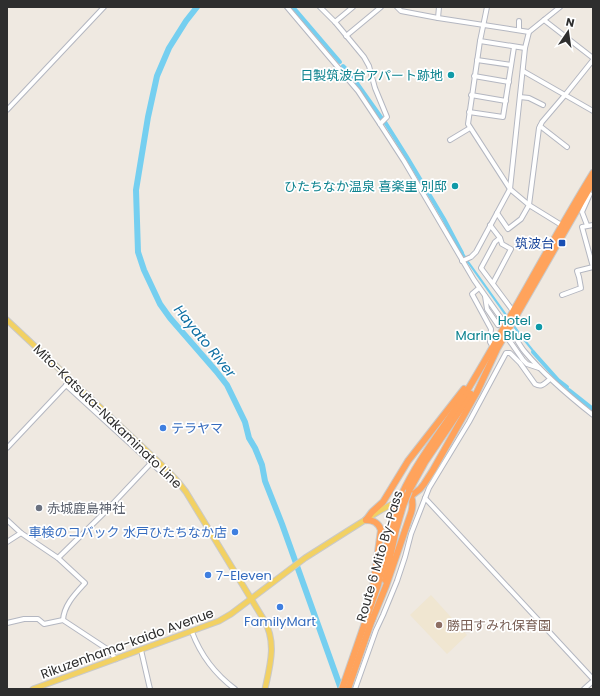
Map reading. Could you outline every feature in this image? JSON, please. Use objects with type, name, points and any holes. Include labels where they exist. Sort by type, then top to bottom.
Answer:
[{"type":"highway","points":[[372,620],[386,586],[411,513],[413,500],[410,494],[427,486],[477,392],[494,355],[593,173]]},
{"type":"highway","points":[[368,613],[374,585],[381,530],[377,523],[366,520],[383,502],[411,456],[466,387],[486,358],[564,227],[593,182]]},
{"type":"highway","name":"Route 6 Mito By-Pass","points":[[342,689],[378,584],[391,528],[400,506],[410,494],[423,466],[471,394],[494,355]]},
{"type":"highway","name":"Route 6 Mito By-Pass","points":[[349,686],[384,584],[402,494],[416,467],[486,358]]},
{"type":"main road","name":"Mito-Katsuta-Nakaminato Line","points":[[7,320],[71,380],[153,461],[179,483],[191,498],[267,624],[272,640],[272,651],[265,689]]},
{"type":"main road","name":"Rikuzenhama-kaido Avenue","points":[[33,689],[224,619],[304,559],[410,494]]},
{"type":"street","points":[[7,110],[104,7]]},
{"type":"street","points":[[287,7],[358,91],[434,211],[479,288],[504,321]]},
{"type":"street","points":[[320,7],[335,22],[364,57],[369,66],[375,88],[387,117],[380,124]]},
{"type":"street","points":[[335,22],[353,7]]},
{"type":"street","points":[[346,36],[381,7]]},
{"type":"street","points":[[397,7],[401,11],[529,32]]},
{"type":"street","points":[[438,18],[439,7]]},
{"type":"street","points":[[487,7],[474,76],[468,124],[510,189],[528,205],[564,227]]},
{"type":"street","points":[[462,261],[471,257],[476,252],[510,189],[525,48],[529,32],[560,7]]},
{"type":"street","points":[[497,212],[508,229],[521,219],[528,205],[540,126],[546,116],[565,95],[593,59],[544,20]]},
{"type":"street","points":[[519,21],[519,30]]},
{"type":"street","points":[[480,41],[525,48]]},
{"type":"street","points":[[469,114],[503,117],[514,47]]},
{"type":"street","points":[[477,60],[511,65]]},
{"type":"street","points":[[523,71],[593,111]]},
{"type":"street","points":[[474,76],[509,82]]},
{"type":"street","points":[[471,95],[506,101]]},
{"type":"street","points":[[520,97],[529,98],[543,105]]},
{"type":"street","points":[[540,126],[567,147]]},
{"type":"street","points":[[450,140],[470,128]]},
{"type":"street","points":[[587,192],[590,194],[582,212],[587,225]]},
{"type":"street","points":[[490,225],[500,238],[502,244],[512,249],[492,283]]},
{"type":"street","points":[[562,295],[581,288],[577,271],[593,267],[582,227],[593,225]]},
{"type":"street","points":[[500,238],[495,242],[481,268],[513,311]]},
{"type":"street","points":[[479,288],[472,294],[491,329],[490,342],[493,347]]},
{"type":"street","points":[[485,296],[487,309],[498,325]]},
{"type":"street","points":[[512,332],[525,352],[539,368],[593,415]]},
{"type":"street","points":[[509,340],[522,360],[539,368]]},
{"type":"street","points":[[355,689],[376,630],[397,581],[411,534],[425,498],[427,486],[469,422],[506,353],[510,353],[520,363],[538,386],[542,386],[550,379]]},
{"type":"street","points":[[7,448],[71,380]]},
{"type":"street","points":[[66,384],[153,461],[171,481]]},
{"type":"street","points":[[58,558],[105,512],[153,461]]},
{"type":"street","points":[[425,498],[593,680],[584,689]]},
{"type":"street","points":[[413,504],[422,507]]},
{"type":"street","points":[[7,520],[21,533],[58,558],[85,584],[66,608],[63,620]]},
{"type":"street","points":[[7,542],[21,533]]},
{"type":"street","points":[[7,623],[24,619],[38,619],[44,624],[63,620],[107,649],[116,659]]},
{"type":"street","points":[[192,632],[208,663],[235,689]]},
{"type":"street","points":[[141,650],[150,689]]},
{"type":"shaded area","name":"勝田すみれ保育園","points":[[431,595],[467,635],[447,654],[410,615]]},
{"type":"water","points":[[461,248],[521,334],[537,354],[535,355],[519,335],[466,261],[459,250]]},
{"type":"waterway","name":"Hayato River","points":[[197,7],[169,48],[157,76],[148,117],[136,190],[138,252],[144,270],[160,304],[170,318],[227,385],[245,422],[249,438],[262,465],[265,481],[282,524],[341,689]]},
{"type":"waterway","points":[[293,7],[340,62]]},
{"type":"waterway","points":[[343,66],[349,72],[383,120]]},
{"type":"waterway","points":[[385,122],[444,219],[462,253]]},
{"type":"waterway","points":[[533,352],[558,380],[567,387]]},
{"type":"waterway","points":[[569,390],[593,409]]},
{"type":"place","name":"日製筑波台アパート跡地","points":[[451,75]]},
{"type":"place","name":"ひたちなか温泉 喜楽里 別邸","points":[[455,186]]},
{"type":"place","name":"筑波台","points":[[562,243]]},
{"type":"place","name":"Hotel Marine Blue","points":[[539,327]]},
{"type":"place","name":"テラヤマ","points":[[163,428]]},
{"type":"place","name":"赤城鹿島神社","points":[[39,508]]},
{"type":"place","name":"車検のコバック 水戸ひたちなか店","points":[[235,532]]},
{"type":"place","name":"7-Eleven","points":[[208,575]]},
{"type":"place","name":"FamilyMart","points":[[280,607]]},
{"type":"place","name":"勝田すみれ保育園","points":[[439,625]]}]
